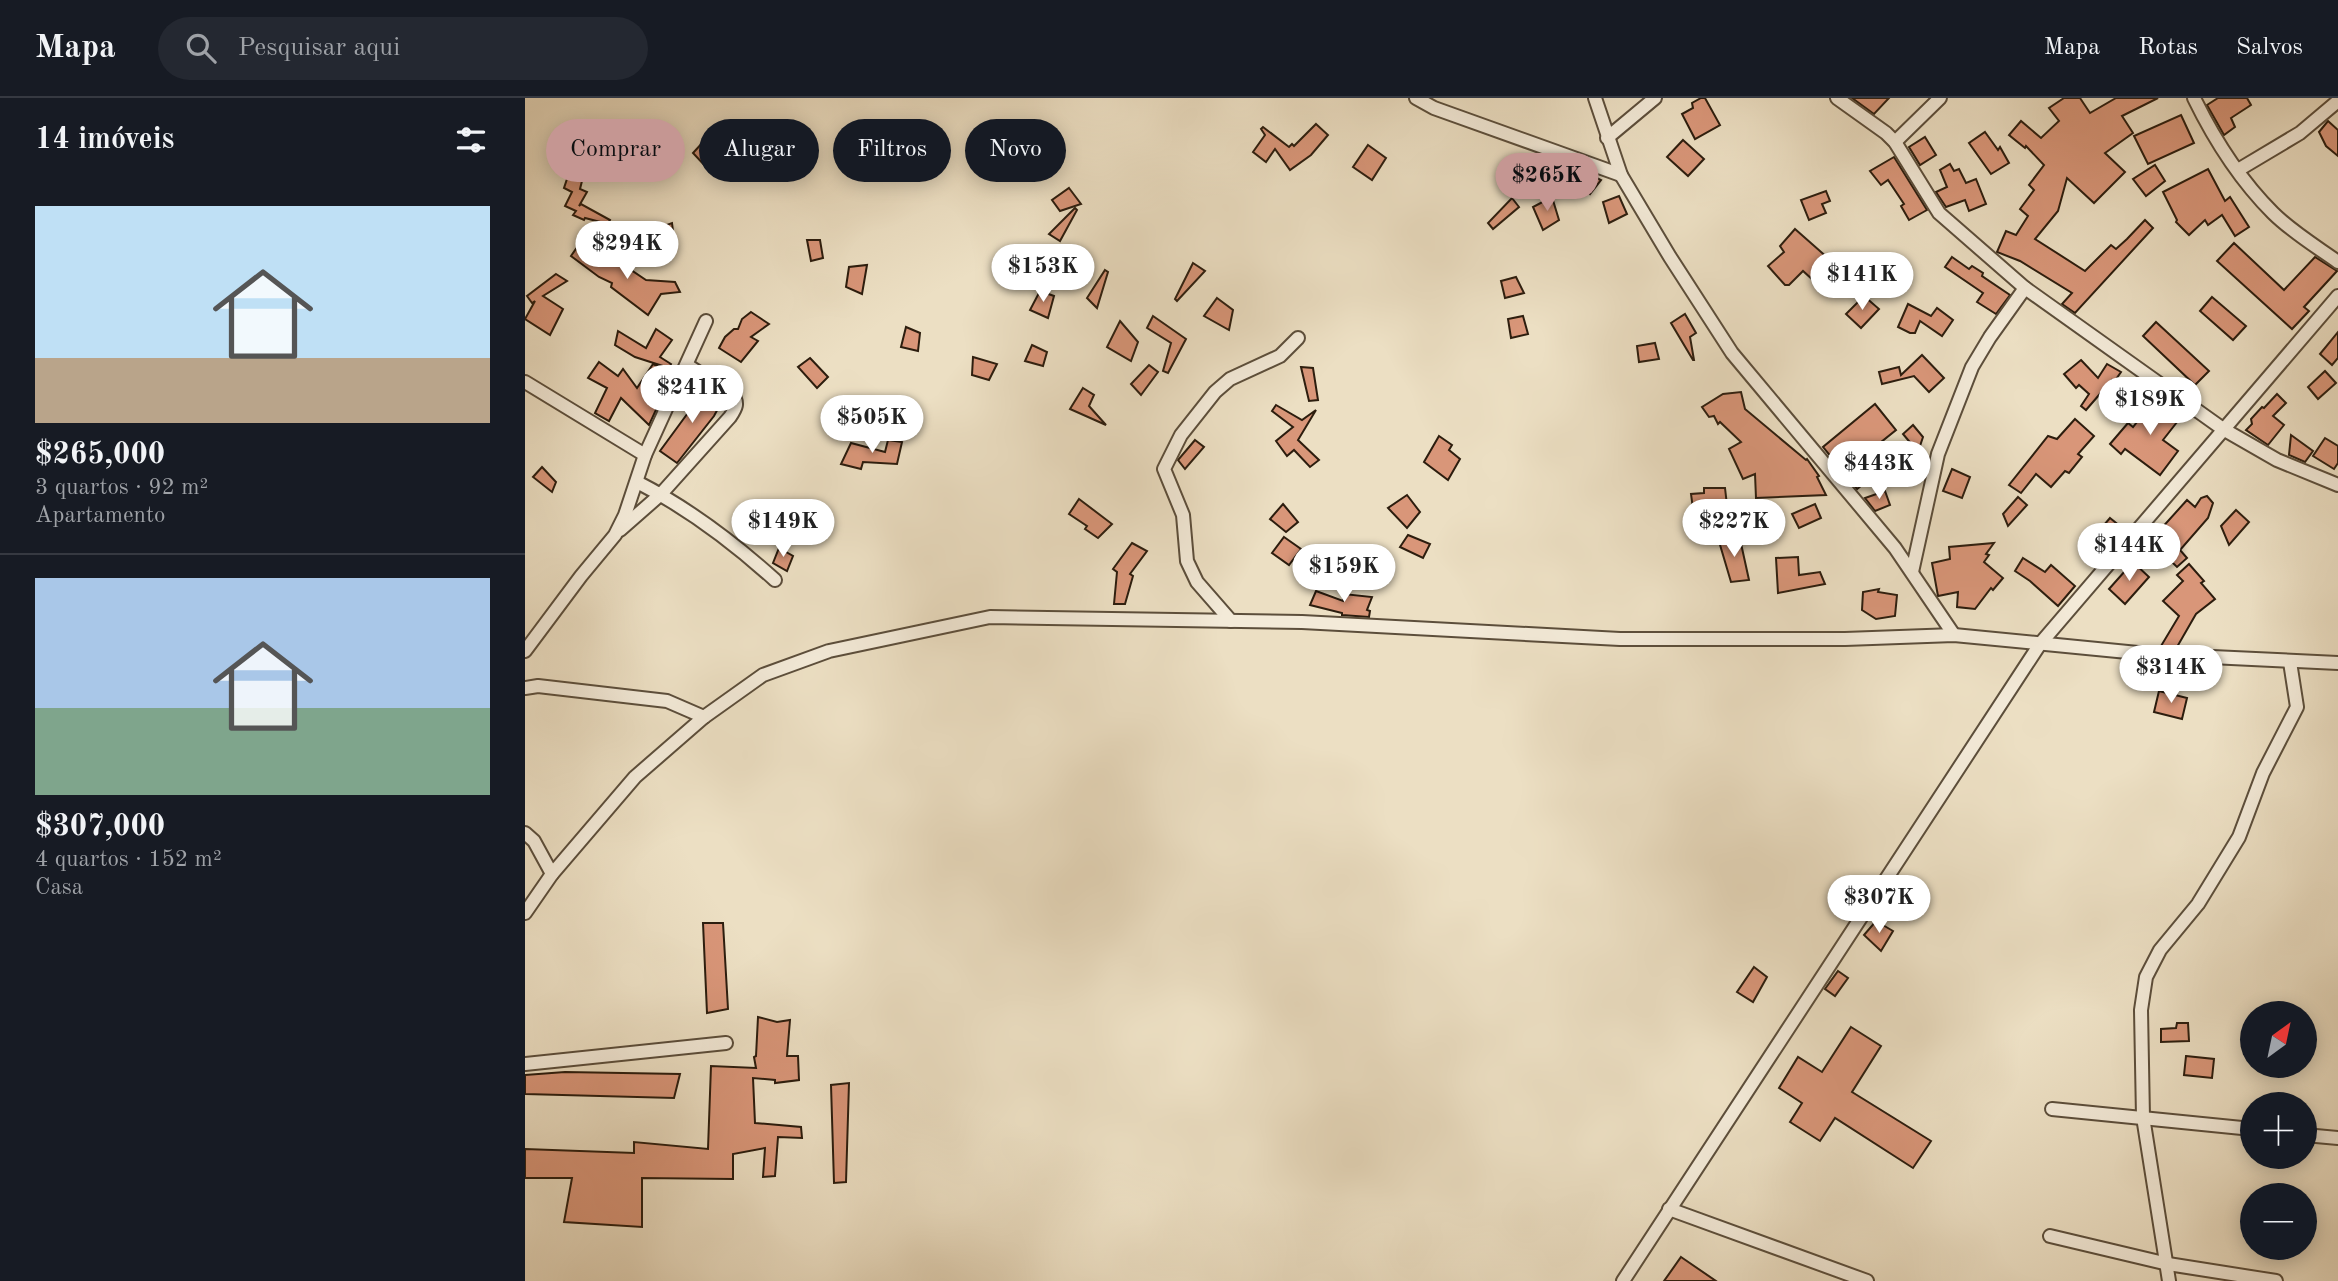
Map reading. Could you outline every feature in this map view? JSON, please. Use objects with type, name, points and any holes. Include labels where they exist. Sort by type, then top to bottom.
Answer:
[{"type":"street","points":[[1416,98],[1434,108],[1621,175]]},
{"type":"street","points":[[1595,98],[1621,175],[1732,352],[1895,548],[1954,635]]},
{"type":"street","points":[[1607,138],[1655,98]]},
{"type":"street","points":[[1837,98],[1895,142],[1947,222],[2025,288],[2223,429],[2277,460],[2338,485]]},
{"type":"street","points":[[1895,142],[1940,98]]},
{"type":"street","points":[[2194,98],[2205,122],[2238,170],[2275,215],[2338,262]]},
{"type":"street","points":[[2238,170],[2300,133],[2338,101]]},
{"type":"street","points":[[1912,572],[1938,454],[1972,367],[2025,288]]},
{"type":"street","points":[[1622,1281],[2040,644],[2338,296]]},
{"type":"street","points":[[615,535],[645,455],[706,321]]},
{"type":"street","points":[[1231,621],[1197,582],[1187,561],[1183,515],[1164,469],[1181,435],[1215,392],[1230,379],[1280,356],[1299,338]]},
{"type":"street","points":[[525,651],[580,576],[615,535],[661,494],[736,407],[732,394],[687,365]]},
{"type":"street","points":[[525,382],[645,455]]},
{"type":"street","points":[[637,482],[661,494],[753,560],[775,580]]},
{"type":"street","points":[[525,913],[552,874],[635,777],[704,717],[762,675],[829,651],[990,617],[1302,622],[1620,639],[1845,639],[1954,635],[2148,654],[2338,663]]},
{"type":"street","points":[[2169,1281],[2143,1117],[2141,1010],[2146,977],[2160,950],[2198,904],[2239,837],[2263,773],[2297,708],[2290,662]]},
{"type":"street","points":[[525,688],[538,686],[667,701],[704,717]]},
{"type":"street","points":[[525,833],[534,841],[552,874]]},
{"type":"street","points":[[525,1064],[726,1044]]},
{"type":"street","points":[[2052,1109],[2240,1128]]},
{"type":"street","points":[[2317,1136],[2338,1138]]},
{"type":"street","points":[[1669,1209],[1867,1281]]},
{"type":"street","points":[[2050,1236],[2168,1264],[2276,1281]]},
{"type":"building","points":[[1705,98],[1720,125],[1695,139],[1682,114],[1693,108],[1692,103]]},
{"type":"building","points":[[1852,98],[1889,98],[1874,114]]},
{"type":"building","points":[[2064,98],[2080,98],[2090,113],[2116,98],[2158,98],[2122,116],[2133,133],[2105,153],[2125,172],[2094,203],[2067,178],[2058,211],[2035,239],[2085,271],[2111,245],[2116,249],[2145,220],[2153,228],[2075,313],[2062,304],[2072,293],[2020,261],[1997,252],[2006,231],[2016,235],[2028,216],[2020,209],[2034,190],[2029,185],[2044,165],[2026,146],[2025,148],[2009,135],[2021,121],[2041,138],[2059,121],[2049,108]]},
{"type":"building","points":[[2218,98],[2247,98],[2251,105],[2231,118],[2235,127],[2224,135],[2207,105]]},
{"type":"building","points":[[2181,115],[2194,143],[2148,164],[2134,136]]},
{"type":"building","points":[[2328,121],[2338,130],[2338,156],[2326,146],[2319,132]]},
{"type":"building","points":[[1316,124],[1328,135],[1311,155],[1290,170],[1275,149],[1266,162],[1253,152],[1265,135],[1261,129],[1263,127],[1289,147],[1292,144],[1294,146]]},
{"type":"building","points":[[1985,132],[1998,150],[2000,147],[2009,163],[1991,174],[1969,143]]},
{"type":"building","points":[[1925,137],[1936,155],[1920,165],[1909,147]]},
{"type":"building","points":[[1683,140],[1704,159],[1688,176],[1667,157]]},
{"type":"building","points":[[1368,145],[1386,158],[1372,180],[1353,167]]},
{"type":"building","points":[[699,146],[699,159],[693,153]]},
{"type":"building","points":[[1894,157],[1927,210],[1909,220],[1901,206],[1904,204],[1888,180],[1881,185],[1870,171]]},
{"type":"building","points":[[1950,164],[1954,171],[1959,169],[1966,183],[1976,179],[1986,204],[1969,211],[1965,200],[1946,207],[1936,192],[1947,187],[1940,170]]},
{"type":"building","points":[[2155,165],[2165,181],[2146,196],[2133,179]]},
{"type":"building","points":[[2208,169],[2225,201],[2230,197],[2249,227],[2235,236],[2222,215],[2208,225],[2205,220],[2189,235],[2176,222],[2163,192]]},
{"type":"building","points":[[1585,172],[1601,180],[1590,194],[1575,182]]},
{"type":"building","points":[[566,182],[582,182],[580,189],[587,192],[579,206],[581,204],[610,220],[608,224],[585,218],[584,220],[573,215],[576,211],[565,206],[572,192],[564,188]]},
{"type":"building","points":[[1069,188],[1081,204],[1060,211],[1052,200]]},
{"type":"building","points":[[1826,191],[1830,201],[1822,204],[1826,213],[1809,220],[1801,200]]},
{"type":"building","points":[[1619,196],[1627,214],[1609,223],[1603,202]]},
{"type":"building","points":[[1552,197],[1559,220],[1543,230],[1533,207]]},
{"type":"building","points":[[1512,198],[1519,207],[1493,229],[1488,223]]},
{"type":"building","points":[[1075,208],[1077,210],[1060,241],[1049,234]]},
{"type":"building","points":[[672,223],[674,239],[654,246],[653,230]]},
{"type":"building","points":[[1795,229],[1829,259],[1829,263],[1813,280],[1803,271],[1789,285],[1785,285],[1768,266],[1784,252],[1780,246]]},
{"type":"building","points":[[807,240],[820,240],[823,258],[811,261]]},
{"type":"building","points":[[2234,243],[2284,290],[2315,257],[2337,271],[2304,307],[2309,311],[2292,329],[2217,261]]},
{"type":"building","points":[[578,246],[594,258],[628,268],[646,280],[675,282],[680,292],[661,294],[648,315],[611,287],[612,283],[599,277],[571,256]]},
{"type":"building","points":[[1952,257],[1969,269],[1972,266],[1983,273],[1982,276],[2010,295],[1996,314],[1977,302],[1983,293],[1945,267]]},
{"type":"building","points":[[1193,263],[1205,271],[1177,301],[1175,299]]},
{"type":"building","points":[[867,265],[862,294],[846,287],[849,267]]},
{"type":"building","points":[[1105,270],[1108,272],[1097,308],[1087,298]]},
{"type":"building","points":[[556,274],[567,281],[543,296],[563,309],[550,335],[525,319],[535,301],[532,303],[527,296]]},
{"type":"building","points":[[1516,277],[1524,293],[1505,298],[1501,281]]},
{"type":"building","points":[[1040,291],[1054,296],[1048,318],[1030,310]]},
{"type":"building","points":[[1864,296],[1879,309],[1861,328],[1846,314]]},
{"type":"building","points":[[2212,297],[2246,326],[2233,340],[2200,311]]},
{"type":"building","points":[[1217,298],[1233,310],[1229,330],[1204,316]]},
{"type":"building","points":[[1908,304],[1931,316],[1937,308],[1953,320],[1942,336],[1920,321],[1915,333],[1910,333],[1898,327]]},
{"type":"building","points":[[751,312],[769,324],[751,337],[758,341],[741,362],[719,348],[725,337],[738,329],[742,319]]},
{"type":"building","points":[[1685,314],[1696,333],[1690,337],[1694,360],[1671,323]]},
{"type":"building","points":[[1153,316],[1186,339],[1168,373],[1163,371],[1171,343],[1147,328]]},
{"type":"building","points":[[1523,316],[1528,334],[1511,338],[1508,319]]},
{"type":"building","points":[[1120,321],[1138,342],[1131,361],[1107,347]]},
{"type":"building","points":[[2156,322],[2209,371],[2195,385],[2143,336]]},
{"type":"building","points":[[906,327],[920,333],[918,351],[901,347]]},
{"type":"building","points":[[656,329],[672,340],[660,357],[671,364],[669,368],[635,357],[615,345],[618,331],[646,348]]},
{"type":"building","points":[[2338,332],[2338,358],[2332,365],[2320,354]]},
{"type":"building","points":[[1655,343],[1659,359],[1639,362],[1637,346]]},
{"type":"building","points":[[1032,345],[1047,352],[1043,366],[1025,361]]},
{"type":"building","points":[[1922,355],[1944,378],[1929,392],[1914,376],[1882,384],[1879,372],[1899,367],[1901,375]]},
{"type":"building","points":[[973,357],[997,364],[989,380],[972,375]]},
{"type":"building","points":[[810,358],[828,377],[817,388],[798,367]]},
{"type":"building","points":[[2081,360],[2098,378],[2107,364],[2121,372],[2086,410],[2081,406],[2089,394],[2079,385],[2076,388],[2064,374]]},
{"type":"building","points":[[599,362],[618,376],[623,369],[637,388],[653,364],[673,373],[649,425],[621,398],[609,421],[595,413],[607,388],[588,378]]},
{"type":"building","points":[[1149,365],[1158,372],[1141,395],[1131,384]]},
{"type":"building","points":[[1301,367],[1313,368],[1318,400],[1309,401]]},
{"type":"building","points":[[2325,371],[2336,383],[2318,399],[2308,387]]},
{"type":"building","points":[[699,387],[721,403],[677,463],[660,451],[693,406],[688,402]]},
{"type":"building","points":[[1083,388],[1094,395],[1089,406],[1106,425],[1070,409]]},
{"type":"building","points":[[1741,392],[1745,409],[1807,459],[1819,476],[1817,477],[1826,495],[1756,498],[1755,474],[1743,479],[1729,449],[1741,442],[1720,422],[1718,424],[1714,416],[1709,417],[1702,407],[1723,394]]},
{"type":"building","points":[[2277,394],[2286,403],[2273,416],[2284,425],[2268,445],[2246,430],[2252,424],[2251,419]]},
{"type":"building","points":[[2156,398],[2181,417],[2163,440],[2178,451],[2160,475],[2125,449],[2121,454],[2110,444],[2128,423],[2133,427]]},
{"type":"building","points":[[1875,404],[1896,430],[1870,451],[1882,469],[1857,489],[1823,447]]},
{"type":"building","points":[[1276,405],[1302,420],[1316,410],[1298,440],[1319,460],[1310,467],[1294,450],[1287,456],[1276,441],[1293,427],[1272,411]]},
{"type":"building","points":[[2075,419],[2094,436],[2078,454],[2082,457],[2069,473],[2065,471],[2051,487],[2036,474],[2021,493],[2009,485],[2048,436],[2057,439]]},
{"type":"building","points":[[1913,425],[1923,437],[1918,452],[1903,434]]},
{"type":"building","points":[[2291,435],[2313,451],[2305,462],[2289,455]]},
{"type":"building","points":[[1439,436],[1452,445],[1449,450],[1460,459],[1448,480],[1424,462]]},
{"type":"building","points":[[2325,438],[2338,446],[2338,463],[2334,469],[2313,456]]},
{"type":"building","points":[[888,440],[902,442],[897,464],[863,462],[861,469],[841,464],[851,443],[885,452]]},
{"type":"building","points":[[1195,440],[1204,447],[1185,469],[1178,460]]},
{"type":"building","points":[[542,467],[556,482],[552,492],[533,477]]},
{"type":"building","points":[[1952,469],[1970,477],[1962,498],[1943,491]]},
{"type":"building","points":[[1704,488],[1725,488],[1728,514],[1707,516],[1706,503],[1693,509],[1691,494],[1704,493]]},
{"type":"building","points":[[1885,491],[1890,505],[1875,511],[1865,498]]},
{"type":"building","points":[[1407,495],[1420,512],[1407,528],[1388,508]]},
{"type":"building","points":[[2207,496],[2213,503],[2208,518],[2180,550],[2187,558],[2177,567],[2150,541],[2187,500],[2195,507],[2201,498]]},
{"type":"building","points":[[2018,497],[2027,505],[2008,526],[2003,514]]},
{"type":"building","points":[[1079,499],[1112,524],[1098,538],[1085,529],[1087,526],[1069,514]]},
{"type":"building","points":[[1283,504],[1298,522],[1286,532],[1270,519]]},
{"type":"building","points":[[1815,504],[1821,518],[1799,528],[1792,514]]},
{"type":"building","points":[[2236,510],[2249,522],[2229,545],[2221,526]]},
{"type":"building","points":[[1735,514],[1753,514],[1753,528],[1735,528]]},
{"type":"building","points":[[2110,518],[2121,527],[2103,549],[2091,540]]},
{"type":"building","points":[[1408,535],[1430,544],[1423,558],[1400,547]]},
{"type":"building","points":[[1284,537],[1301,549],[1289,565],[1272,553]]},
{"type":"building","points":[[1718,538],[1740,539],[1749,580],[1731,582]]},
{"type":"building","points":[[1132,543],[1147,551],[1130,574],[1133,576],[1125,604],[1114,604],[1117,572],[1113,569]]},
{"type":"building","points":[[1994,543],[1984,562],[2003,578],[1993,590],[1991,588],[1975,609],[1957,607],[1958,592],[1938,596],[1932,563],[1950,559],[1949,547]]},
{"type":"building","points":[[779,548],[793,556],[787,571],[773,563]]},
{"type":"building","points":[[1798,557],[1799,575],[1820,572],[1825,584],[1778,593],[1776,558]]},
{"type":"building","points":[[2023,558],[2045,572],[2051,565],[2075,586],[2058,606],[2015,571]]},
{"type":"building","points":[[2133,562],[2149,577],[2125,604],[2109,589]]},
{"type":"building","points":[[2189,564],[2215,599],[2196,614],[2177,647],[2161,646],[2179,616],[2163,601],[2183,581],[2177,575]]},
{"type":"building","points":[[1879,589],[1878,592],[1897,595],[1895,616],[1876,619],[1862,610],[1863,592]]},
{"type":"building","points":[[1316,591],[1343,601],[1344,594],[1372,597],[1367,610],[1370,611],[1369,617],[1342,615],[1310,605]]},
{"type":"building","points":[[2159,691],[2187,698],[2182,719],[2154,712]]},
{"type":"building","points":[[1876,921],[1893,931],[1881,951],[1864,935]]},
{"type":"building","points":[[703,923],[723,923],[728,1009],[707,1013]]},
{"type":"building","points":[[1754,967],[1767,977],[1753,1002],[1737,992]]},
{"type":"building","points":[[1838,971],[1848,978],[1835,996],[1825,989]]},
{"type":"building","points":[[758,1017],[777,1022],[790,1020],[787,1056],[798,1056],[799,1080],[775,1083],[775,1080],[753,1078],[755,1123],[801,1127],[802,1138],[778,1137],[775,1176],[763,1177],[765,1148],[733,1154],[733,1179],[642,1178],[642,1227],[564,1222],[572,1178],[525,1178],[525,1149],[634,1153],[634,1142],[708,1149],[711,1066],[756,1068],[754,1057]]},
{"type":"building","points":[[2177,1023],[2188,1023],[2189,1041],[2161,1042],[2161,1029],[2176,1028]]},
{"type":"building","points":[[1851,1027],[1881,1046],[1852,1092],[1931,1141],[1913,1168],[1835,1118],[1820,1141],[1790,1122],[1802,1103],[1779,1088],[1798,1057],[1822,1072]]},
{"type":"building","points":[[2186,1056],[2214,1059],[2212,1078],[2184,1075]]},
{"type":"building","points":[[565,1072],[680,1074],[674,1098],[525,1094],[525,1075]]},
{"type":"building","points":[[849,1083],[846,1182],[834,1183],[831,1085]]},
{"type":"building","points":[[1681,1257],[1716,1281],[1664,1281]]}]
